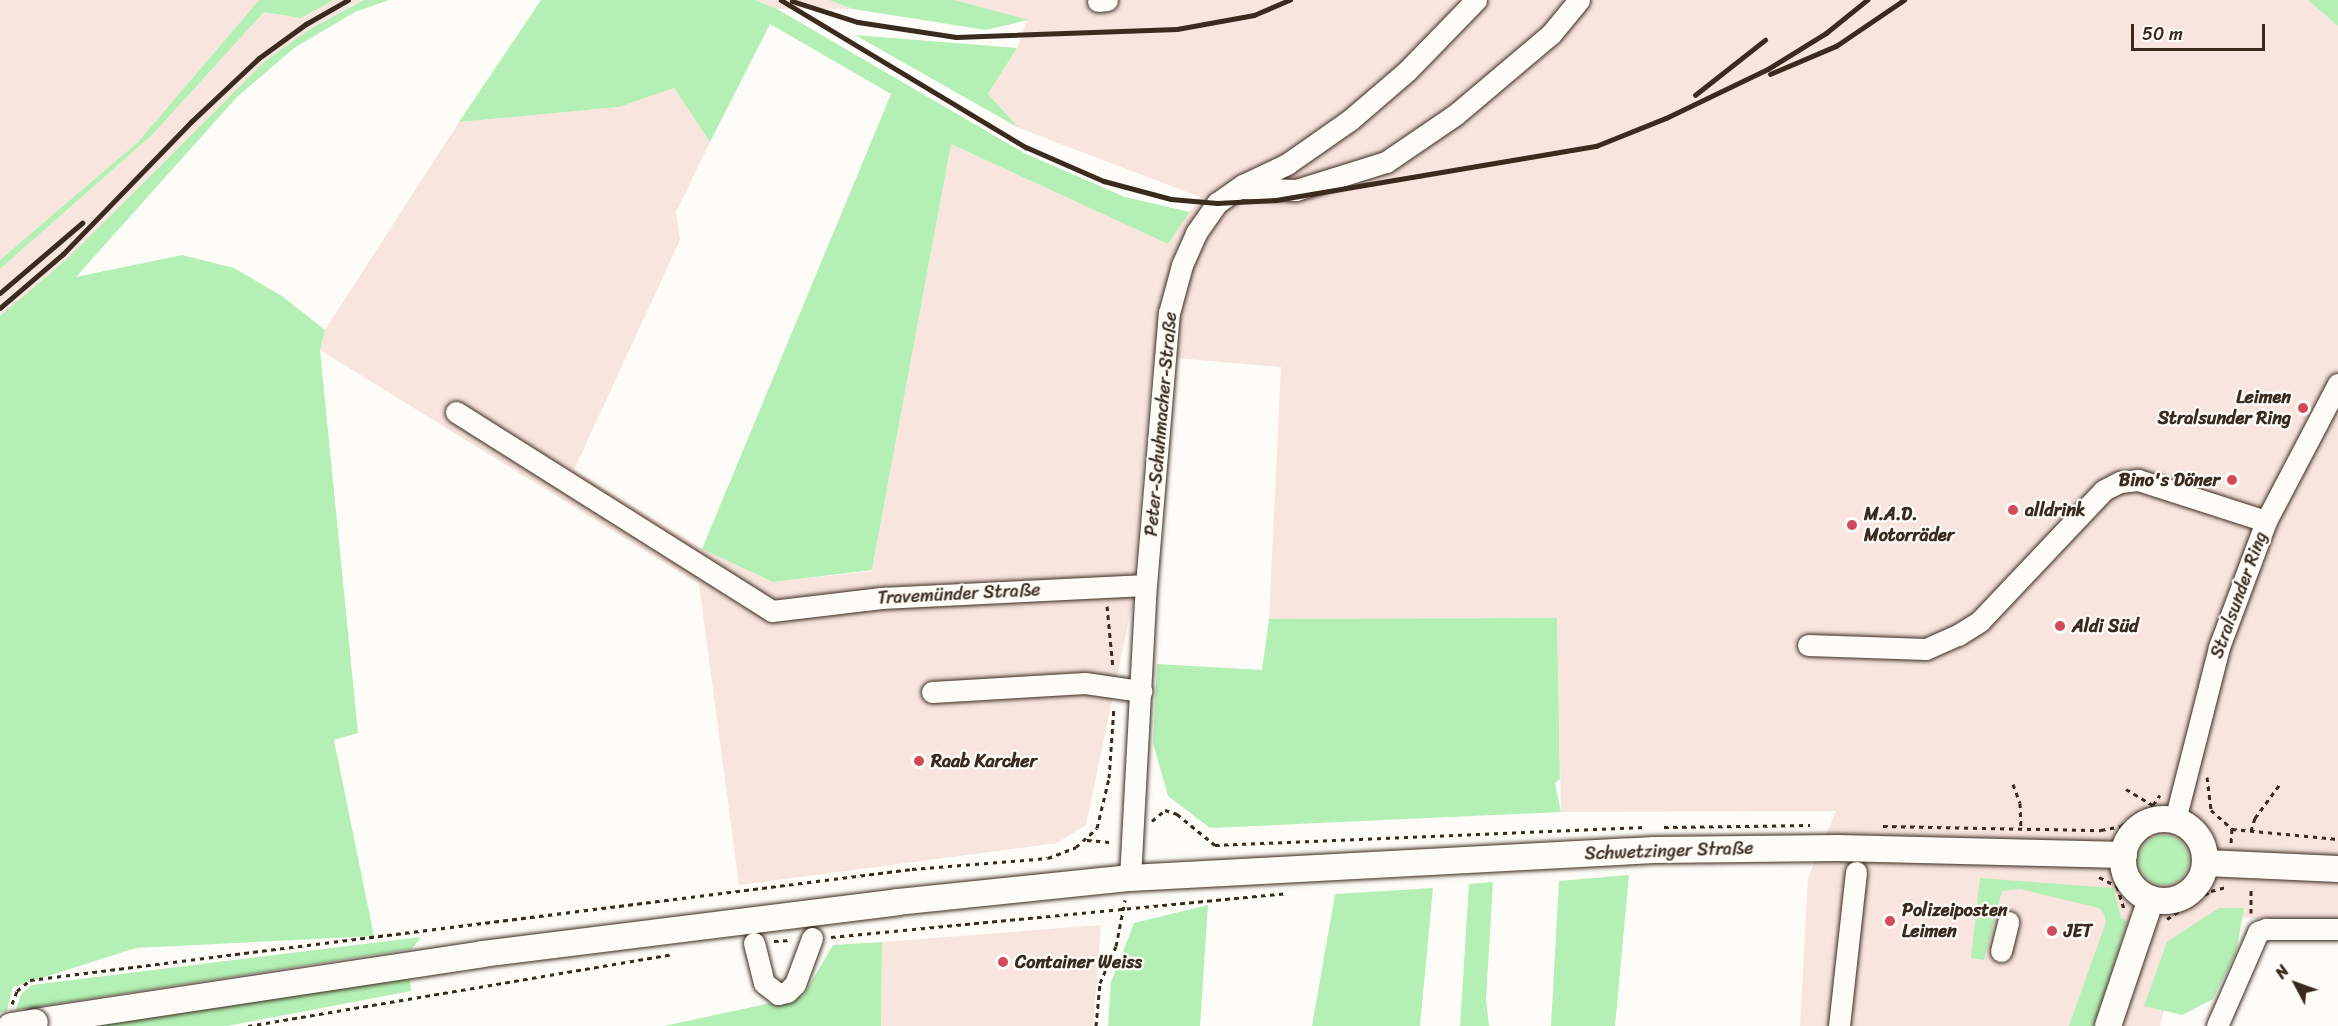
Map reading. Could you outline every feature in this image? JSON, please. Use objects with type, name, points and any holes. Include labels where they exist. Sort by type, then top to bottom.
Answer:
[{"type":"main road","points":[[2154,820],[2175,820],[2197,835],[2206,863],[2200,880],[2190,893],[2148,910],[2125,871],[2111,855],[2139,828],[2154,820]]},
{"type":"main road","name":"Schwetzinger Straße","points":[[19,1020],[482,954],[885,903],[1130,878],[1653,850],[1838,848],[2111,855]]},
{"type":"main road","points":[[2206,863],[2338,869]]},
{"type":"main road","points":[[2108,1026],[2148,910]]},
{"type":"street","name":"Peter-Schuhmacher-Straße","points":[[1130,878],[1146,585],[1169,313],[1196,233],[1217,204],[1239,188],[1287,164],[1350,120],[1407,71],[1476,0]]},
{"type":"street","points":[[1239,188],[1296,190],[1386,162],[1455,115],[1551,34],[1579,0]]},
{"type":"street","name":"Stralsunder Ring","points":[[2175,820],[2218,647],[2266,521],[2338,384]]},
{"type":"street","name":"Travemünder Straße","points":[[456,412],[772,610],[880,598],[1146,585]]},
{"type":"street","points":[[1808,645],[1926,648],[1958,635],[1980,621],[2104,490],[2120,482],[2138,480],[2266,521]]},
{"type":"street","points":[[932,692],[1084,683],[1141,690]]},
{"type":"street","points":[[1839,1026],[1856,872]]},
{"type":"street","points":[[2001,951],[2008,922]]},
{"type":"street","points":[[2217,1026],[2258,932],[2266,928],[2338,929]]},
{"type":"street","points":[[754,943],[764,983],[778,994],[787,992],[795,984],[812,938]]},
{"type":"path","points":[[19,1020],[17,991],[30,980],[912,869],[1060,854],[1087,840],[1103,810],[1116,686],[1106,587]]},
{"type":"path","points":[[2207,772],[2208,803]]},
{"type":"path","points":[[2251,831],[2255,818],[2280,783]]},
{"type":"path","points":[[2013,784],[2020,803],[2022,828]]},
{"type":"path","points":[[2126,789],[2153,805]]},
{"type":"path","points":[[2162,792],[2153,805],[2121,826],[2101,830],[2111,855],[2098,876],[2117,886],[2125,915],[2148,910],[2161,926],[2211,891],[2228,887]]},
{"type":"path","points":[[2232,829],[2338,839]]},
{"type":"path","points":[[1096,1026],[1100,983],[1116,946],[1130,878]]},
{"type":"path","points":[[2251,888],[2252,916],[2258,932]]},
{"type":"path","points":[[754,943],[1122,911],[1291,892]]},
{"type":"path","points":[[248,1026],[673,954]]},
{"type":"shaded area","points":[[0,0],[259,0],[138,142],[0,260]]},
{"type":"shaded area","points":[[334,0],[364,0],[310,29],[264,62],[67,259],[0,316],[0,269],[152,135],[264,12],[301,18]]},
{"type":"shaded area","points":[[755,0],[829,0],[853,9],[777,9]]},
{"type":"shaded area","points":[[955,0],[2308,0],[2338,26],[2338,919],[2228,918],[2182,934],[2160,1026],[1800,1026],[1808,878],[1836,811],[1561,812],[1557,618],[1269,619],[1281,367],[1153,356],[1131,610],[1086,825],[1057,843],[739,885],[699,584],[320,350],[325,330],[459,122],[619,107],[674,88],[710,142],[676,212],[680,240],[574,470],[702,549],[773,582],[872,571],[951,144],[1168,244],[1200,197],[1019,128],[988,94],[1017,48],[1027,21]]},
{"type":"shaded area","points":[[1101,925],[1093,1026],[881,1026],[882,942]]},
{"type":"green space","points":[[259,0],[334,0],[301,18],[264,12],[152,135],[0,269],[0,260],[138,142]]},
{"type":"green space","points":[[364,0],[389,0],[355,12],[294,48],[237,97],[76,277],[182,255],[234,268],[282,296],[325,330],[320,350],[358,733],[334,740],[374,936],[136,948],[13,987],[7,1011],[0,1013],[0,316],[67,259],[264,62],[310,29]]},
{"type":"green space","points":[[541,0],[755,0],[777,9],[1024,153],[1125,197],[1190,212],[1168,244],[951,144],[872,570],[773,582],[702,549],[891,94],[770,24],[710,142],[674,88],[619,107],[459,122]]},
{"type":"green space","points":[[829,0],[955,0],[1028,20],[986,30],[853,9]]},
{"type":"green space","points":[[2308,0],[2338,0],[2338,26]]},
{"type":"green space","points":[[855,35],[1017,48],[988,94],[1019,128]]},
{"type":"green space","points":[[1557,618],[1560,779],[1555,783],[1561,812],[1210,828],[1168,796],[1153,743],[1157,664],[1262,670],[1269,619]]},
{"type":"green space","points":[[2159,835],[2169,835],[2182,842],[2189,855],[2189,865],[2182,878],[2169,885],[2159,885],[2150,881],[2143,874],[2139,865],[2139,855],[2143,846],[2150,839]]},
{"type":"green space","points":[[1629,875],[1615,1026],[1551,1026],[1559,881]]},
{"type":"green space","points":[[1980,878],[2113,888],[2121,918],[2127,921],[2094,1026],[2069,1026],[2106,922],[2104,914],[2099,908],[2020,889],[2002,891],[1984,960],[1971,958]]},
{"type":"green space","points":[[1493,882],[1486,999],[1489,1026],[1460,1026],[1469,884]]},
{"type":"green space","points":[[1433,888],[1420,1026],[1312,1026],[1335,894]]},
{"type":"green space","points":[[1208,905],[1200,1026],[1108,1026],[1111,982],[1134,923]]},
{"type":"green space","points":[[2219,908],[2244,908],[2236,952],[2213,999],[2182,1015],[2144,1006],[2167,942]]},
{"type":"green space","points":[[421,937],[412,949],[16,1010],[21,994],[32,985]]},
{"type":"green space","points":[[882,942],[881,1026],[664,1026],[803,996],[833,945]]},
{"type":"green space","points":[[410,977],[411,991],[227,1026],[98,1026]]},
{"type":"railway","points":[[0,308],[63,254],[191,122],[259,58],[306,24],[348,0]]},
{"type":"railway","points":[[781,0],[1026,147],[1104,181],[1171,199],[1217,203],[1276,200],[1596,146],[1666,118],[1768,69],[1826,33],[1867,0]]},
{"type":"railway","points":[[792,1],[858,22],[956,37],[1177,29],[1254,15],[1290,0]]},
{"type":"railway","points":[[1770,74],[1836,46],[1904,0]]},
{"type":"railway","points":[[1695,95],[1765,40]]},
{"type":"railway","points":[[0,293],[82,223]]},
{"type":"place","name":"Leimen Stralsunder Ring","points":[[2303,408]]},
{"type":"place","name":"Bino's Döner","points":[[2232,480]]},
{"type":"place","name":"alldrink","points":[[2013,510]]},
{"type":"place","name":"M.A.D. Motorräder","points":[[1852,525]]},
{"type":"place","name":"Aldi Süd","points":[[2060,626]]},
{"type":"place","name":"Raab Karcher","points":[[919,761]]},
{"type":"place","name":"Polizeiposten Leimen","points":[[1890,921]]},
{"type":"place","name":"JET","points":[[2052,931]]},
{"type":"place","name":"Container Weiss","points":[[1003,962]]}]
